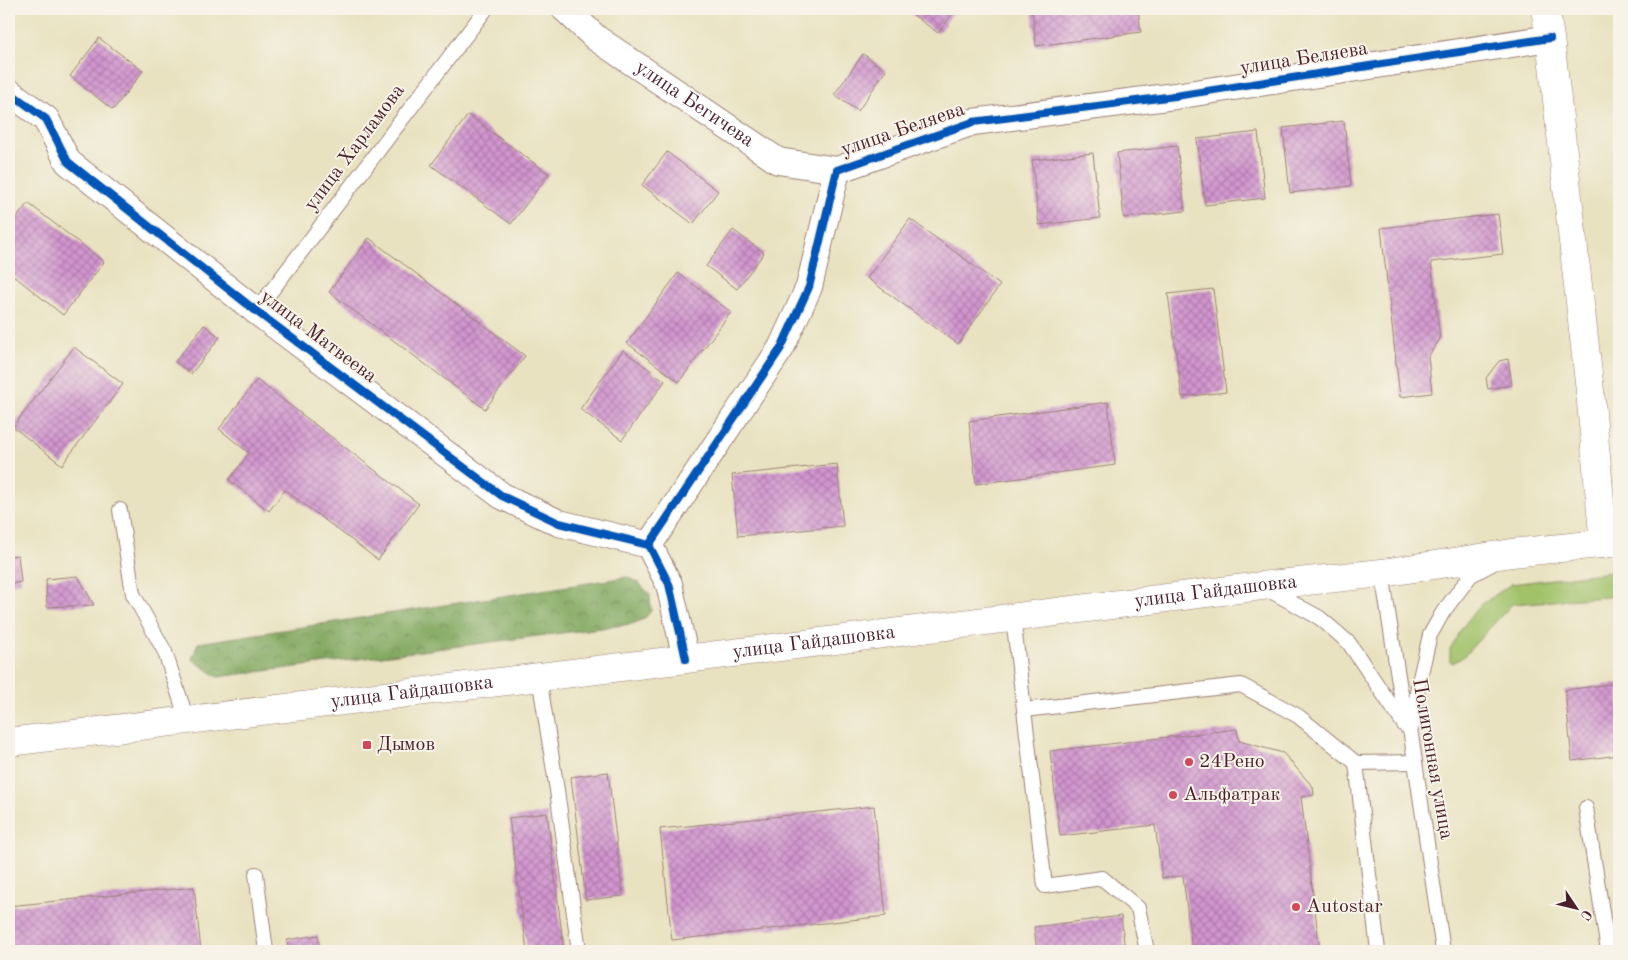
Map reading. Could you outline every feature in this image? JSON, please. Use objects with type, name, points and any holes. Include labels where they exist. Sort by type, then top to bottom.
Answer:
[{"type":"main road","points":[[1545,9],[1550,38],[1590,391],[1612,543]]},
{"type":"main road","name":"улица Гайдашовка","points":[[9,742],[1261,586],[1382,573],[1512,553],[1612,543]]},
{"type":"street","name":"улица Бегичева","points":[[564,9],[596,38],[778,161],[837,170]]},
{"type":"street","name":"улица Беляева","points":[[649,545],[781,348],[809,287],[837,170],[972,122],[1175,96],[1550,38]]},
{"type":"street","name":"улица Матвеева","points":[[9,92],[46,119],[68,162],[256,311],[502,496],[559,524],[649,545]]},
{"type":"street","points":[[649,545],[669,584],[686,659]]},
{"type":"lane","name":"улица Харламова","points":[[256,311],[486,9]]},
{"type":"lane","points":[[120,510],[133,594],[165,652],[187,720]]},
{"type":"lane","points":[[1411,735],[1418,686],[1430,636],[1443,612],[1471,575],[1512,553]]},
{"type":"lane","name":"Полигонная улица","points":[[1382,573],[1400,690],[1411,735],[1443,951]]},
{"type":"lane","points":[[1261,586],[1320,618],[1349,643],[1411,735]]},
{"type":"lane","points":[[1013,617],[1045,886],[1102,878],[1138,908],[1147,951]]},
{"type":"lane","points":[[539,677],[579,951]]},
{"type":"lane","points":[[1024,710],[1241,685],[1298,716],[1356,763],[1414,762]]},
{"type":"lane","points":[[1356,763],[1378,951]]},
{"type":"lane","points":[[1586,808],[1608,951]]},
{"type":"lane","points":[[256,874],[266,951]]},
{"type":"green space","points":[[1619,571],[1619,596],[1512,604],[1463,657],[1453,663],[1450,661],[1450,649],[1462,628],[1478,607],[1511,584]]},
{"type":"green space","points":[[627,577],[639,583],[650,595],[651,611],[644,619],[632,624],[218,677],[192,659],[198,643]]},
{"type":"building","points":[[330,9],[350,9],[350,10],[330,12]]},
{"type":"building","points":[[905,9],[956,9],[938,33]]},
{"type":"building","points":[[1032,9],[1138,9],[1141,32],[1036,46]]},
{"type":"building","points":[[99,38],[143,71],[113,110],[70,76]]},
{"type":"building","points":[[863,54],[886,70],[858,111],[834,95]]},
{"type":"building","points":[[468,115],[549,174],[511,224],[431,165]]},
{"type":"building","points":[[1344,121],[1351,186],[1290,193],[1283,128]]},
{"type":"building","points":[[1258,132],[1265,198],[1205,205],[1197,139]]},
{"type":"building","points":[[1177,146],[1185,211],[1124,218],[1117,153]]},
{"type":"building","points":[[667,152],[718,191],[693,224],[642,185]]},
{"type":"building","points":[[1093,153],[1100,218],[1039,225],[1032,160]]},
{"type":"building","points":[[28,203],[104,262],[63,315],[9,272],[9,228]]},
{"type":"building","points":[[1498,214],[1503,254],[1431,262],[1440,339],[1428,357],[1432,393],[1400,397],[1381,228]]},
{"type":"building","points":[[910,219],[1000,285],[958,344],[867,278]]},
{"type":"building","points":[[733,230],[764,253],[737,289],[706,266]]},
{"type":"building","points":[[369,238],[525,356],[485,409],[329,292]]},
{"type":"building","points":[[678,273],[731,312],[679,382],[627,343]]},
{"type":"building","points":[[1213,289],[1226,392],[1182,397],[1168,294]]},
{"type":"building","points":[[204,325],[220,337],[191,374],[175,362]]},
{"type":"building","points":[[74,347],[123,384],[62,465],[13,427]]},
{"type":"building","points":[[623,350],[665,381],[622,440],[580,409]]},
{"type":"building","points":[[1508,359],[1512,385],[1488,389],[1486,378],[1499,361]]},
{"type":"building","points":[[257,380],[419,504],[378,560],[285,490],[269,511],[229,480],[249,453],[219,429]]},
{"type":"building","points":[[1108,402],[1115,465],[976,484],[969,421]]},
{"type":"building","points":[[837,464],[843,526],[738,536],[732,475]]},
{"type":"building","points":[[18,555],[21,582],[9,584],[9,556]]},
{"type":"building","points":[[78,576],[94,605],[47,607],[46,579]]},
{"type":"building","points":[[1619,683],[1619,755],[1572,761],[1565,690]]},
{"type":"building","points":[[1237,729],[1239,741],[1283,753],[1313,787],[1314,795],[1301,797],[1320,951],[1192,951],[1183,876],[1162,878],[1155,825],[1060,836],[1050,751]]},
{"type":"building","points":[[608,772],[623,896],[586,900],[571,777]]},
{"type":"building","points":[[874,806],[886,916],[672,940],[660,829]]},
{"type":"building","points":[[547,813],[564,951],[527,951],[509,818]]},
{"type":"building","points":[[194,887],[201,951],[9,951],[9,906]]},
{"type":"building","points":[[1121,916],[1125,951],[1037,951],[1034,927]]},
{"type":"building","points":[[318,935],[320,951],[289,951],[287,940]]},
{"type":"cycle path","points":[[686,659],[669,584],[649,545],[781,348],[809,287],[837,170],[973,122],[1175,96],[1550,38]]},
{"type":"cycle path","points":[[9,92],[46,119],[68,162],[256,311],[502,496],[559,523],[649,545]]},
{"type":"place","name":"Дымов","points":[[367,745]]},
{"type":"place","name":"24Рено","points":[[1189,762]]},
{"type":"place","name":"Альфатрак","points":[[1173,795]]},
{"type":"place","name":"Autostar","points":[[1296,907]]}]
